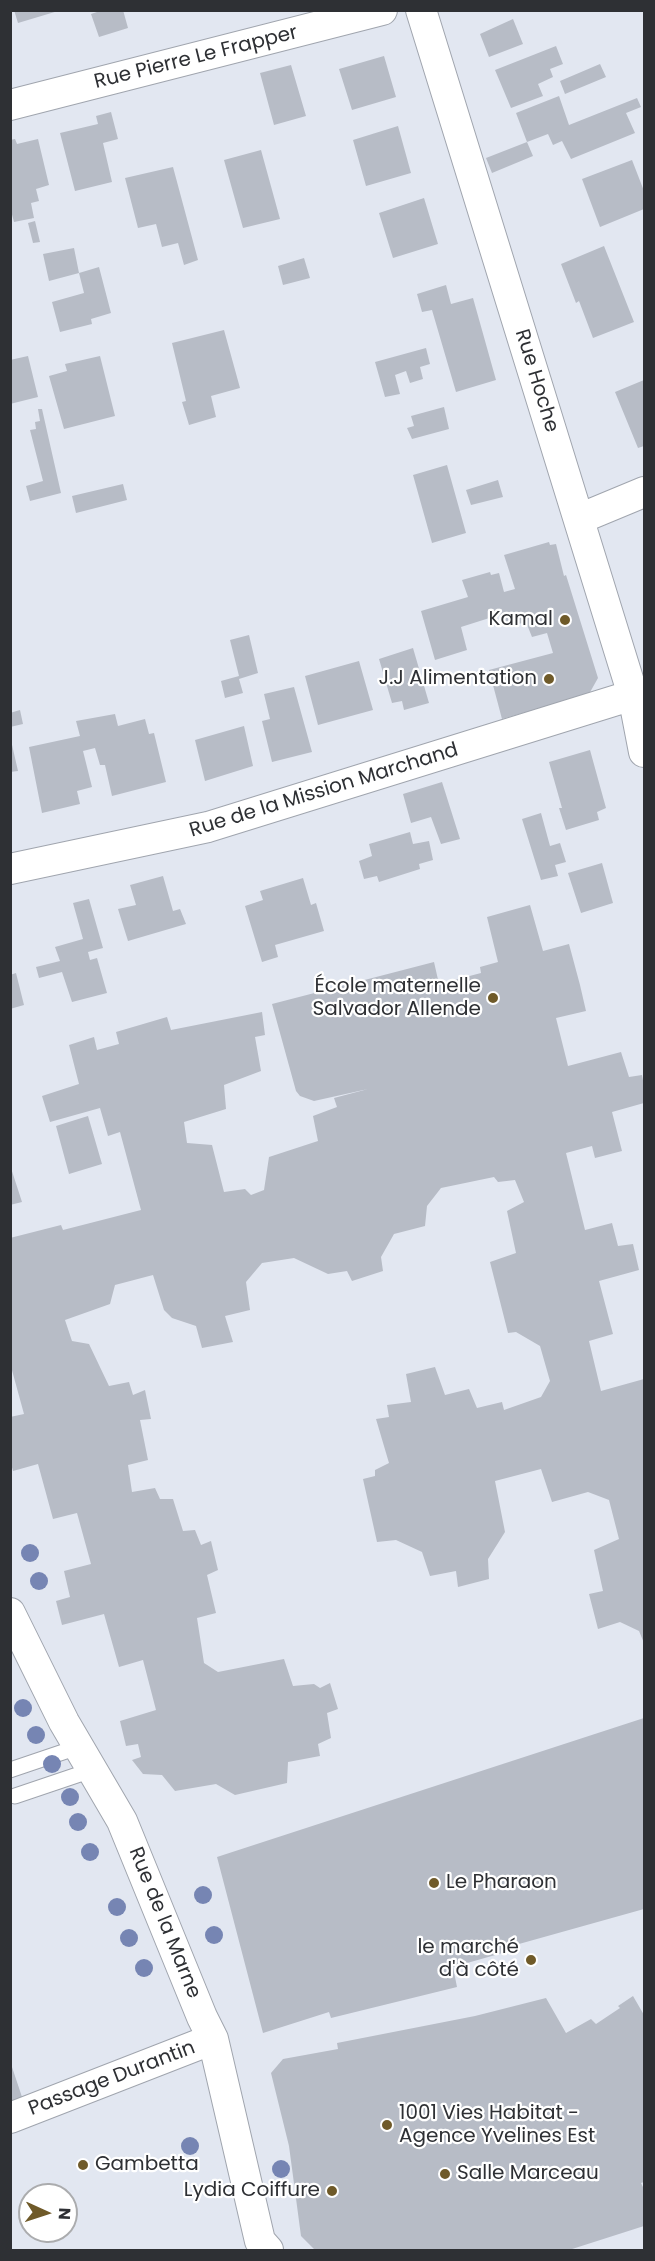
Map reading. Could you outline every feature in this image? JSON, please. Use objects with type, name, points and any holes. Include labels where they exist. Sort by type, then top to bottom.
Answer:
[{"type":"street","name":"Rue Pierre Le Frapper","points":[[10,105],[382,10]]},
{"type":"street","name":"Rue Hoche","points":[[421,10],[633,695],[645,752]]},
{"type":"street","points":[[579,519],[645,492]]},
{"type":"street","name":"Rue de la Mission Marchand","points":[[10,869],[208,827],[633,695]]},
{"type":"street","name":"Rue de la Marne","points":[[10,1613],[85,1759],[122,1821],[213,2039],[257,2247]]},
{"type":"street","name":"Passage Durantin","points":[[10,2118],[213,2039]]},
{"type":"lane","points":[[10,1770],[85,1759]]},
{"type":"lane","points":[[15,1796],[85,1759]]},
{"type":"building","points":[[14,10],[58,10],[58,11],[18,23]]},
{"type":"building","points":[[103,10],[123,10],[128,28],[99,37],[91,14]]},
{"type":"building","points":[[513,19],[523,44],[489,57],[480,34]]},
{"type":"building","points":[[556,46],[563,64],[550,69],[553,77],[538,84],[543,96],[511,108],[495,70]]},
{"type":"building","points":[[384,56],[396,97],[352,110],[339,69]]},
{"type":"building","points":[[600,64],[606,77],[565,94],[560,81]]},
{"type":"building","points":[[291,65],[306,116],[274,125],[260,73]]},
{"type":"building","points":[[559,96],[569,125],[637,98],[641,107],[626,113],[635,133],[571,159],[562,141],[553,145],[548,134],[527,142],[516,113]]},
{"type":"building","points":[[111,112],[118,139],[103,143],[112,182],[75,191],[60,133],[98,124],[96,116]]},
{"type":"building","points":[[398,126],[411,173],[366,186],[353,140]]},
{"type":"building","points":[[15,139],[17,144],[38,139],[49,185],[36,189],[39,201],[31,203],[34,218],[14,222],[10,207],[10,140]]},
{"type":"building","points":[[527,142],[533,156],[492,173],[486,158]]},
{"type":"building","points":[[261,150],[280,219],[243,228],[224,160]]},
{"type":"building","points":[[632,160],[644,191],[644,209],[600,227],[582,179]]},
{"type":"building","points":[[173,167],[198,260],[184,265],[178,243],[162,247],[156,224],[138,228],[125,178]]},
{"type":"building","points":[[424,198],[438,244],[393,258],[379,213]]},
{"type":"building","points":[[35,221],[40,242],[33,243],[28,223]]},
{"type":"building","points":[[604,246],[634,322],[593,338],[579,301],[576,303],[561,264]]},
{"type":"building","points":[[74,248],[79,273],[49,281],[43,254]]},
{"type":"building","points":[[304,258],[310,278],[283,285],[278,266]]},
{"type":"building","points":[[99,267],[111,313],[91,319],[92,324],[60,332],[52,302],[84,293],[79,273]]},
{"type":"building","points":[[446,285],[451,304],[473,298],[496,380],[456,392],[432,310],[422,312],[417,294]]},
{"type":"building","points":[[224,330],[240,388],[211,396],[216,417],[189,425],[182,402],[186,401],[172,343]]},
{"type":"building","points":[[426,348],[430,364],[420,367],[423,379],[410,383],[406,371],[395,375],[400,394],[385,397],[375,362]]},
{"type":"building","points":[[28,356],[38,397],[10,404],[10,360]]},
{"type":"building","points":[[100,356],[115,416],[64,429],[49,376],[67,371],[65,364]]},
{"type":"building","points":[[644,380],[644,446],[638,448],[615,392]]},
{"type":"building","points":[[444,407],[449,429],[412,439],[407,428],[414,426],[411,416]]},
{"type":"building","points":[[38,409],[42,409],[61,493],[30,501],[26,486],[43,481],[30,430],[36,429],[35,422],[40,421]]},
{"type":"building","points":[[447,465],[466,533],[432,543],[413,475]]},
{"type":"building","points":[[498,480],[503,497],[471,505],[466,490]]},
{"type":"building","points":[[123,484],[127,500],[76,513],[72,496]]},
{"type":"building","points":[[549,542],[550,545],[556,544],[564,576],[566,575],[598,678],[589,694],[502,719],[489,670],[553,653],[547,633],[532,637],[526,622],[507,627],[502,614],[461,627],[467,650],[435,660],[421,611],[468,597],[462,580],[490,572],[491,575],[499,573],[504,592],[515,589],[504,555]]},
{"type":"building","points":[[249,635],[258,673],[239,679],[243,693],[225,698],[221,681],[239,676],[230,640]]},
{"type":"building","points":[[413,648],[429,703],[404,710],[402,701],[392,703],[379,659]]},
{"type":"building","points":[[359,661],[373,710],[318,725],[305,676]]},
{"type":"building","points":[[294,687],[312,752],[272,762],[262,721],[270,719],[264,694]]},
{"type":"building","points":[[20,710],[23,724],[10,727],[10,713]]},
{"type":"building","points":[[115,714],[118,726],[145,719],[149,734],[154,733],[166,782],[112,796],[105,765],[100,765],[95,748],[83,751],[92,787],[77,791],[80,804],[42,813],[29,747],[80,736],[76,721]]},
{"type":"building","points":[[244,726],[253,766],[205,781],[195,740]]},
{"type":"building","points":[[10,736],[18,771],[10,772]]},
{"type":"building","points":[[590,750],[606,808],[597,812],[599,820],[566,830],[549,762]]},
{"type":"building","points":[[442,782],[460,839],[441,844],[431,817],[411,823],[403,794]]},
{"type":"building","points":[[541,813],[550,846],[560,843],[566,862],[555,865],[558,876],[541,880],[522,819]]},
{"type":"building","points":[[410,832],[413,844],[429,841],[433,860],[419,864],[420,869],[379,882],[377,876],[364,879],[359,861],[372,856],[369,844]]},
{"type":"building","points":[[602,863],[613,903],[581,913],[568,873]]},
{"type":"building","points":[[163,876],[173,911],[180,909],[186,924],[128,941],[118,909],[136,905],[130,885]]},
{"type":"building","points":[[303,878],[311,905],[316,903],[324,931],[275,945],[278,957],[262,962],[245,906],[263,900],[260,891]]},
{"type":"building","points":[[89,899],[103,948],[88,952],[90,960],[97,958],[107,993],[72,1002],[62,972],[39,978],[36,967],[60,961],[55,947],[83,939],[73,903]]},
{"type":"building","points":[[530,905],[543,951],[569,944],[580,985],[586,1011],[556,1018],[568,1066],[621,1052],[629,1077],[642,1075],[644,1086],[644,1103],[612,1112],[622,1151],[595,1158],[592,1146],[566,1153],[585,1230],[612,1223],[618,1246],[633,1244],[639,1270],[599,1281],[613,1334],[589,1341],[601,1391],[644,1379],[644,1643],[639,1631],[620,1622],[598,1629],[589,1594],[603,1591],[594,1550],[619,1539],[609,1500],[588,1492],[552,1502],[541,1469],[495,1481],[505,1532],[488,1559],[489,1579],[458,1587],[456,1571],[430,1576],[422,1552],[396,1540],[377,1542],[363,1479],[375,1476],[375,1470],[389,1463],[376,1419],[389,1417],[387,1405],[411,1402],[406,1374],[435,1367],[445,1395],[469,1389],[477,1408],[502,1402],[504,1410],[541,1397],[550,1381],[540,1346],[516,1332],[508,1333],[490,1262],[516,1253],[507,1211],[524,1202],[515,1180],[498,1182],[494,1177],[441,1188],[427,1206],[425,1226],[394,1234],[381,1257],[383,1271],[352,1281],[347,1271],[328,1274],[294,1258],[262,1263],[246,1282],[250,1310],[225,1316],[233,1342],[202,1348],[196,1326],[172,1318],[164,1310],[153,1275],[115,1285],[110,1304],[65,1320],[72,1341],[89,1344],[109,1386],[129,1382],[133,1395],[145,1390],[151,1419],[140,1420],[148,1460],[128,1465],[132,1492],[155,1488],[160,1499],[173,1499],[183,1531],[195,1530],[201,1545],[211,1541],[218,1570],[207,1575],[216,1613],[197,1618],[204,1663],[218,1672],[284,1659],[293,1686],[314,1684],[320,1688],[330,1683],[338,1709],[327,1713],[331,1738],[318,1744],[320,1756],[288,1762],[287,1783],[235,1795],[216,1784],[175,1791],[162,1775],[143,1774],[132,1760],[141,1757],[138,1744],[126,1746],[120,1721],[156,1710],[143,1660],[119,1667],[104,1614],[62,1625],[56,1601],[70,1597],[64,1571],[91,1564],[77,1513],[53,1519],[38,1464],[13,1471],[10,1460],[10,1417],[24,1414],[10,1363],[10,1238],[61,1225],[63,1230],[141,1210],[120,1132],[108,1136],[100,1108],[50,1122],[42,1096],[79,1084],[69,1045],[94,1037],[97,1050],[119,1044],[116,1032],[167,1017],[171,1030],[262,1012],[265,1035],[255,1037],[261,1071],[224,1085],[226,1109],[184,1122],[187,1143],[212,1145],[224,1192],[245,1189],[251,1195],[264,1190],[269,1157],[318,1141],[313,1116],[337,1107],[334,1098],[368,1089],[314,1101],[300,1096],[296,1091],[272,1004],[434,962],[439,984],[481,973],[480,967],[498,962],[487,917]]},
{"type":"building","points":[[16,973],[24,1005],[10,1009],[10,975]]},
{"type":"building","points":[[88,1116],[102,1164],[69,1174],[56,1126]]},
{"type":"building","points":[[10,1165],[22,1202],[10,1205]]},
{"type":"building","name":"Le Pharaon","points":[[644,1718],[644,1909],[519,1944],[520,1948],[453,1967],[457,1987],[331,2018],[329,2012],[263,2033],[217,1857]]},
{"type":"building","points":[[633,1996],[644,2015],[644,2182],[641,2183],[644,2189],[644,2226],[569,2250],[315,2250],[301,2236],[289,2146],[271,2073],[283,2059],[338,2049],[337,2043],[475,2016],[546,1998],[566,2033],[591,2019],[596,2024]]},
{"type":"building","points":[[10,2061],[24,2103],[10,2108]]},
{"type":"place","name":"Kamal","points":[[565,620]]},
{"type":"place","name":"J.J Alimentation","points":[[549,679]]},
{"type":"place","name":"École maternelle Salvador Allende","points":[[493,998]]},
{"type":"place","name":"Le Pharaon","points":[[434,1883]]},
{"type":"place","name":"le marché d'à côté","points":[[531,1960]]},
{"type":"place","name":"1001 Vies Habitat - Agence Yvelines Est","points":[[387,2125]]},
{"type":"place","name":"Gambetta","points":[[83,2165]]},
{"type":"place","name":"Salle Marceau","points":[[445,2174]]},
{"type":"place","name":"Lydia Coiffure","points":[[332,2191]]}]
